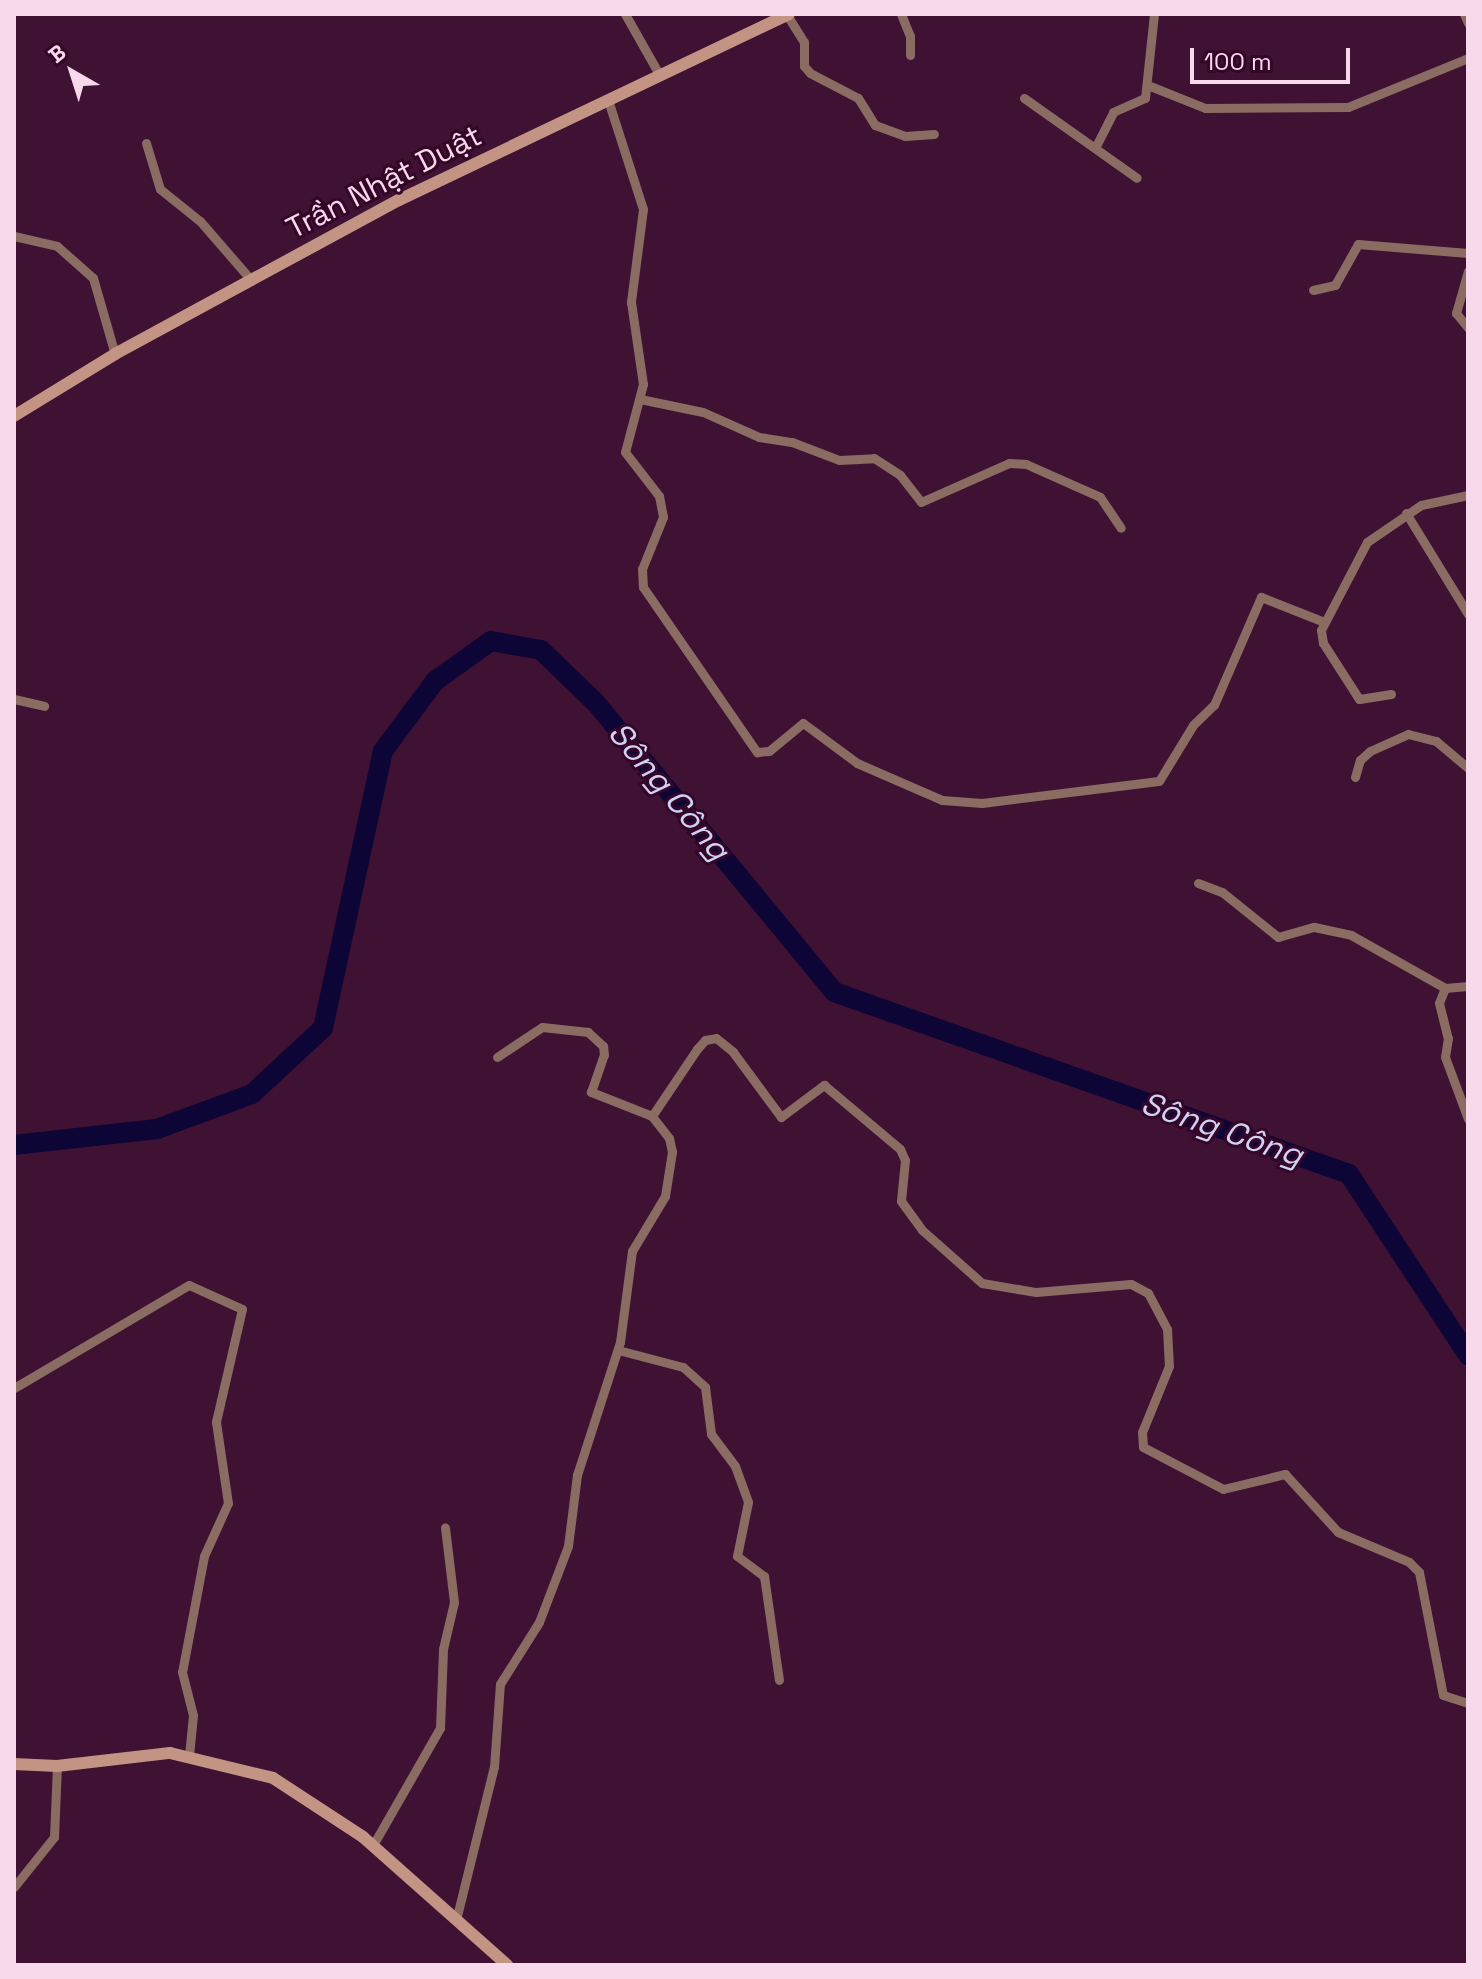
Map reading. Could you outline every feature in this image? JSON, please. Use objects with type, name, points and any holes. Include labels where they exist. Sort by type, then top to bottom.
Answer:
[{"type":"main road","name":"Trần Nhật Duật","points":[[14,416],[115,354],[399,200],[788,14]]},
{"type":"main road","points":[[14,1764],[57,1766],[143,1755],[189,1756],[273,1778],[373,1845],[507,1965]]},
{"type":"street","points":[[625,14],[659,74]]},
{"type":"street","points":[[788,14],[804,42],[804,66],[810,73],[858,98],[875,125],[905,136],[934,134]]},
{"type":"street","points":[[901,14],[910,36],[910,55]]},
{"type":"street","points":[[1096,146],[1113,112],[1141,102],[1150,86],[1154,14]]},
{"type":"street","points":[[1464,14],[1468,23]]},
{"type":"street","points":[[1150,86],[1205,108],[1348,107],[1468,58]]},
{"type":"street","points":[[1024,98],[1096,146],[1137,178]]},
{"type":"street","points":[[608,100],[643,209],[631,302],[643,368],[640,399],[625,452],[659,496],[663,517],[642,569],[643,587],[757,752],[769,751],[803,723],[857,763],[942,800],[982,803],[1159,781],[1193,725],[1214,705],[1261,597],[1324,622]]},
{"type":"street","points":[[146,143],[160,189],[200,221],[252,281]]},
{"type":"street","points":[[14,236],[57,246],[93,278],[115,354]]},
{"type":"street","points":[[1313,290],[1335,285],[1358,244],[1468,253]]},
{"type":"street","points":[[1468,271],[1456,313],[1468,328]]},
{"type":"street","points":[[640,399],[703,412],[759,437],[792,442],[839,460],[874,458],[900,475],[921,502],[1009,463],[1026,464],[1100,497],[1121,528]]},
{"type":"street","points":[[1391,694],[1363,699],[1354,695],[1323,643],[1324,622],[1360,549],[1406,513],[1437,499],[1468,495]]},
{"type":"street","points":[[1406,513],[1468,614]]},
{"type":"street","points":[[14,699],[44,706]]},
{"type":"street","points":[[1355,777],[1370,751],[1408,734],[1436,741],[1468,768]]},
{"type":"street","points":[[1198,883],[1222,892],[1278,937],[1314,927],[1351,935],[1445,988],[1468,986]]},
{"type":"street","points":[[1445,988],[1439,1003],[1448,1038],[1445,1057],[1468,1119]]},
{"type":"street","points":[[456,1920],[494,1767],[500,1684],[539,1622],[568,1546],[577,1475],[603,1384],[618,1350],[632,1251],[668,1186],[672,1144],[652,1116],[591,1092],[604,1055],[603,1046],[588,1032],[542,1027],[497,1057]]},
{"type":"street","points":[[652,1116],[697,1049],[705,1040],[716,1038],[733,1052],[781,1117],[824,1085],[900,1149],[905,1160],[901,1201],[922,1230],[982,1283],[1036,1292],[1131,1284],[1148,1293],[1167,1329],[1169,1366],[1142,1432],[1143,1447],[1223,1489],[1285,1474],[1338,1532],[1409,1562],[1419,1572],[1443,1695],[1468,1703]]},
{"type":"street","points":[[14,1388],[189,1285],[242,1309],[216,1422],[228,1503],[204,1556],[182,1672],[193,1715],[189,1756]]},
{"type":"street","points":[[618,1350],[683,1367],[705,1387],[711,1434],[735,1466],[748,1502],[737,1556],[764,1576],[779,1680]]},
{"type":"street","points":[[373,1845],[440,1728],[443,1649],[454,1602],[445,1528]]},
{"type":"street","points":[[14,1887],[54,1837],[57,1766]]},
{"type":"waterway","name":"Sông Công","points":[[14,1145],[157,1129],[252,1094],[323,1028],[383,751],[435,681],[491,641],[541,650],[596,703],[834,992],[1349,1174],[1468,1355]]}]
